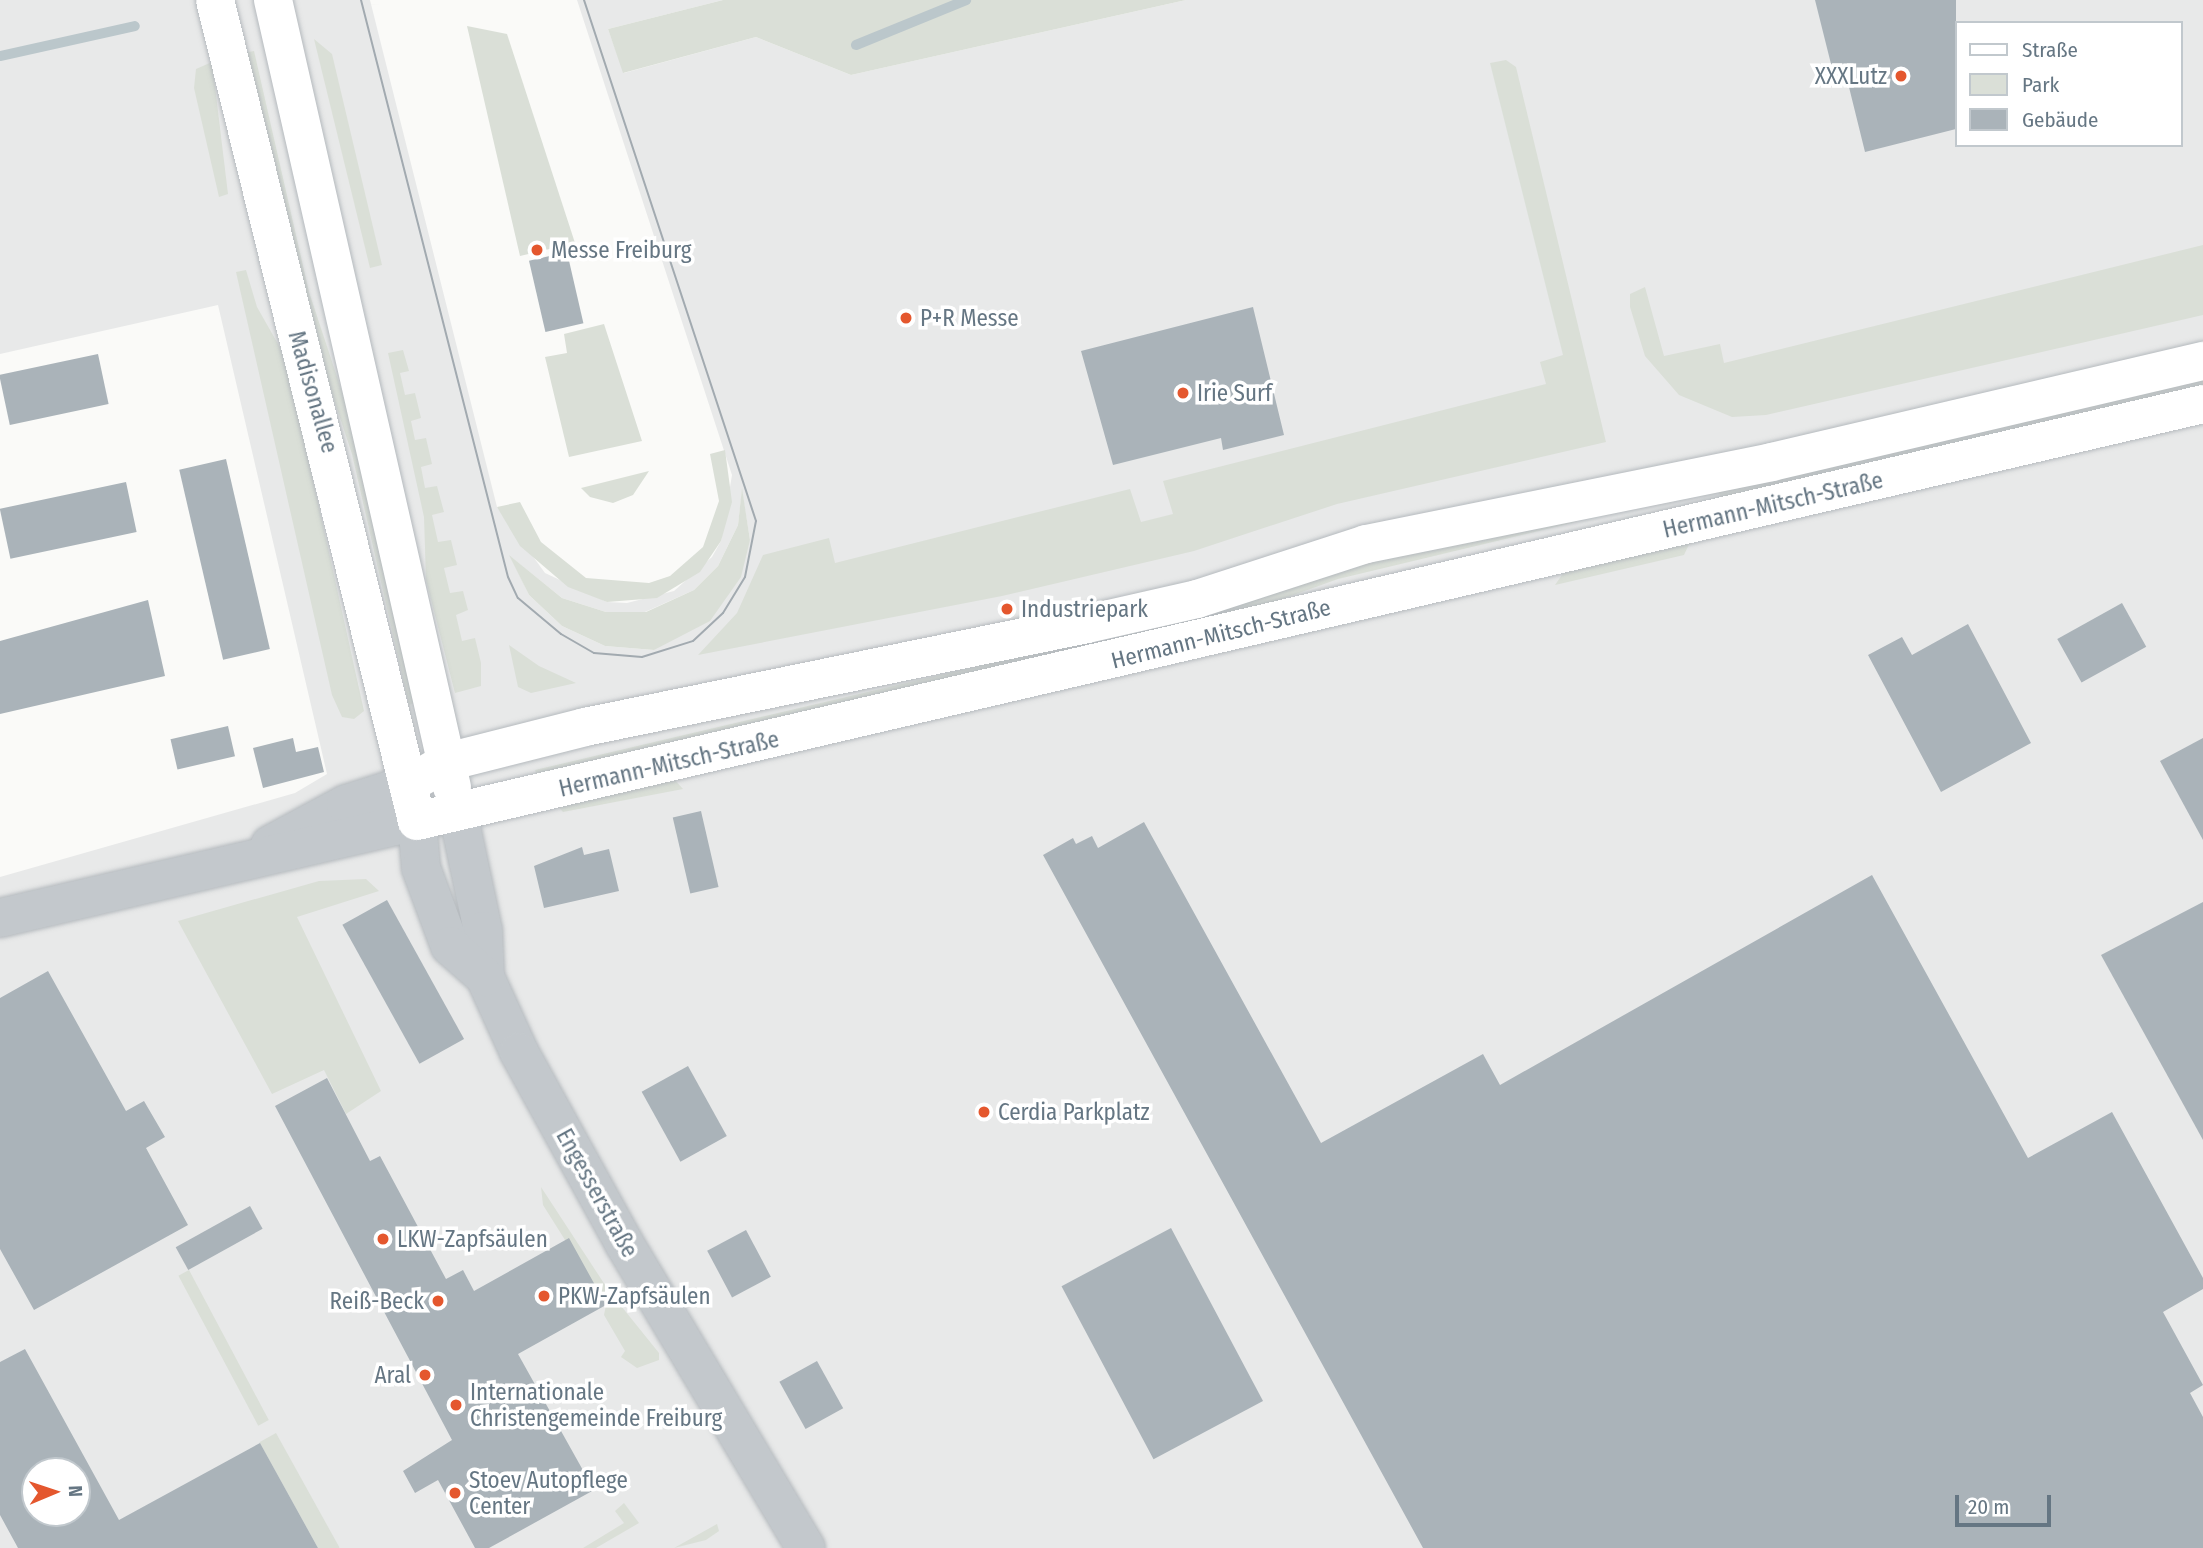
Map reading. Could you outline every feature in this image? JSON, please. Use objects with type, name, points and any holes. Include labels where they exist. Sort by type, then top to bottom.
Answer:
[{"type":"main road","name":"Madisonallee","points":[[215,0],[409,784]]},
{"type":"main road","name":"Madisonallee","points":[[273,0],[458,813]]},
{"type":"main road","name":"Hermann-Mitsch-Straße","points":[[409,784],[447,762],[796,681],[1185,602],[1366,544],[1643,486],[2203,361]]},
{"type":"main road","name":"Hermann-Mitsch-Straße","points":[[417,821],[2203,404]]},
{"type":"main road","points":[[1643,486],[1653,533]]},
{"type":"main road","name":"Engesserstraße","points":[[409,784],[417,821]]},
{"type":"street","name":"Hermann-Mitsch-Straße","points":[[238,862],[346,804],[409,784]]},
{"type":"street","name":"Engesserstraße","points":[[458,813],[483,930],[485,977]]},
{"type":"street","name":"Hermann-Mitsch-Straße","points":[[0,918],[417,821]]},
{"type":"street","name":"Engesserstraße","points":[[417,821],[421,869],[450,946],[485,977],[624,1243],[806,1548]]},
{"type":"shaded area","points":[[0,0],[370,0],[497,507],[545,573],[607,602],[627,603],[674,591],[712,557],[721,541],[732,475],[577,0],[723,0],[608,29],[624,73],[756,37],[851,75],[1186,0],[2203,0],[2203,1548],[0,1548],[0,877],[295,793],[327,774],[218,305],[0,354]],"holes":[[[742,491],[750,540],[654,650],[605,646],[562,626],[529,595],[511,557],[562,598],[606,612],[645,612],[694,590],[718,566],[738,525]]]},
{"type":"green space","points":[[723,0],[1186,0],[851,75],[756,37],[623,73],[608,29]]},
{"type":"green space","points":[[467,26],[507,34],[575,243],[520,256]]},
{"type":"green space","points":[[314,39],[332,54],[382,265],[370,268]]},
{"type":"green space","points":[[254,51],[309,292],[348,410],[417,702],[409,705],[352,454],[310,327],[243,53]]},
{"type":"green space","points":[[1506,60],[1516,67],[1606,442],[1337,504],[1194,551],[1002,596],[698,655],[737,613],[763,555],[829,538],[835,563],[1130,489],[1141,522],[1173,514],[1163,481],[1546,384],[1540,362],[1563,355],[1490,63]]},
{"type":"green space","points":[[212,62],[228,194],[219,197],[194,88],[196,69]]},
{"type":"green space","points":[[2203,245],[2203,315],[1766,415],[1732,417],[1679,395],[1645,356],[1630,307],[1630,294],[1645,287],[1664,356],[1720,344],[1724,363]]},
{"type":"green space","points":[[246,270],[257,307],[286,358],[364,711],[354,719],[342,717],[332,695],[236,272]]},
{"type":"green space","points":[[604,324],[642,441],[569,457],[545,357],[567,353],[564,334]]},
{"type":"green space","points":[[403,350],[409,371],[400,373],[405,395],[415,393],[421,418],[411,421],[415,440],[426,438],[432,464],[421,467],[425,488],[437,486],[444,512],[432,515],[438,542],[451,540],[457,565],[444,568],[450,593],[463,591],[468,610],[456,615],[462,641],[475,638],[481,663],[481,686],[455,693],[426,580],[424,517],[388,353]]},
{"type":"green space","points":[[2203,378],[2203,386],[1721,500],[1718,487]]},
{"type":"green space","points":[[725,450],[732,502],[721,541],[700,572],[657,598],[607,602],[568,587],[520,546],[497,507],[520,502],[541,542],[586,578],[649,583],[670,576],[703,547],[719,501],[710,454]]},
{"type":"green space","points":[[649,471],[633,495],[613,503],[590,497],[581,488]]},
{"type":"green space","points":[[742,488],[750,540],[741,577],[710,621],[654,650],[605,646],[562,626],[529,595],[509,555],[562,598],[606,612],[646,612],[694,590],[718,566],[738,525]]},
{"type":"green space","points":[[1574,513],[1576,522],[1338,579],[1274,602],[538,779],[535,770],[1107,636],[1334,569]]},
{"type":"green space","points":[[1691,540],[1684,555],[1555,585],[1566,569]]},
{"type":"green space","points":[[509,645],[539,666],[576,683],[531,693],[518,687]]},
{"type":"green space","points":[[674,779],[683,789],[563,812],[558,806]]},
{"type":"green space","points":[[366,879],[379,891],[297,917],[381,1091],[346,1114],[324,1070],[272,1094],[178,921],[319,881]]},
{"type":"green space","points":[[541,1187],[609,1291],[659,1353],[659,1360],[637,1368],[621,1357],[625,1351],[604,1315],[606,1305],[543,1205]]},
{"type":"green space","points":[[189,1270],[269,1420],[258,1426],[178,1276]]},
{"type":"green space","points":[[276,1433],[340,1548],[318,1548],[259,1442]]},
{"type":"green space","points":[[624,1503],[639,1523],[596,1548],[583,1548],[624,1523],[615,1511]]},
{"type":"green space","points":[[717,1524],[719,1531],[706,1540],[674,1548]]},
{"type":"building","name":"XXXLutz","points":[[1815,0],[1956,0],[1954,130],[1865,152],[1846,75],[1833,72]]},
{"type":"building","points":[[567,252],[583,323],[545,332],[529,261]]},
{"type":"building","name":"Irie Surf","points":[[1253,307],[1284,435],[1223,450],[1221,438],[1113,465],[1081,351]]},
{"type":"building","points":[[98,354],[109,404],[10,425],[0,375]]},
{"type":"building","points":[[226,459],[270,649],[223,660],[179,470]]},
{"type":"building","points":[[126,482],[137,532],[10,559],[0,509]]},
{"type":"building","points":[[148,600],[165,676],[0,714],[0,641]]},
{"type":"building","points":[[2122,603],[2146,647],[2082,683],[2057,639]]},
{"type":"building","points":[[1968,624],[2031,743],[1941,792],[1868,655],[1902,637],[1912,655]]},
{"type":"building","points":[[228,726],[235,756],[177,769],[171,739]]},
{"type":"building","points":[[293,738],[296,752],[318,747],[324,772],[263,788],[253,748]]},
{"type":"building","points":[[2203,738],[2203,840],[2160,761]]},
{"type":"building","points":[[701,811],[719,887],[690,894],[673,818]]},
{"type":"building","points":[[1144,822],[1321,1143],[1483,1054],[1500,1085],[1872,875],[2028,1158],[2112,1112],[2203,1278],[2203,1289],[2163,1312],[2203,1385],[2190,1393],[2203,1417],[2203,1548],[1423,1548],[1043,855],[1073,838],[1076,844],[1092,836],[1098,848]]},
{"type":"building","points":[[582,847],[584,855],[609,849],[619,891],[544,908],[534,866]]},
{"type":"building","points":[[387,900],[464,1039],[419,1064],[342,925]]},
{"type":"building","points":[[2203,902],[2203,1140],[2101,955]]},
{"type":"building","points":[[48,971],[126,1111],[144,1101],[165,1137],[146,1148],[188,1225],[34,1310],[0,1249],[0,998]]},
{"type":"building","points":[[688,1066],[727,1136],[680,1162],[642,1092]]},
{"type":"building","points":[[327,1078],[370,1161],[380,1156],[446,1279],[463,1270],[474,1291],[569,1238],[606,1305],[518,1354],[594,1490],[489,1548],[475,1548],[438,1480],[415,1493],[403,1471],[452,1440],[275,1106]]},
{"type":"building","points":[[250,1206],[263,1229],[188,1270],[176,1247]]},
{"type":"building","points":[[1171,1228],[1263,1401],[1154,1459],[1062,1286]]},
{"type":"building","points":[[746,1230],[771,1277],[732,1297],[707,1251]]},
{"type":"building","points":[[25,1349],[84,1457],[21,1457],[21,1527],[91,1527],[91,1469],[119,1520],[260,1443],[318,1548],[18,1548],[0,1515],[0,1362]]},
{"type":"building","points":[[817,1361],[843,1408],[806,1429],[779,1382]]},
{"type":"waterway","points":[[856,45],[966,0]]},
{"type":"waterway","points":[[0,56],[135,26]]},
{"type":"tram line","points":[[361,0],[508,577],[518,598],[561,634],[594,653],[642,657],[693,641],[723,613],[745,577],[756,521],[584,0]]},
{"type":"place","name":"XXXLutz","points":[[1901,76]]},
{"type":"place","name":"Messe Freiburg","points":[[537,250]]},
{"type":"place","name":"P+R Messe","points":[[906,318]]},
{"type":"place","name":"Irie Surf","points":[[1183,393]]},
{"type":"place","name":"Industriepark","points":[[1007,609]]},
{"type":"place","name":"Cerdia Parkplatz","points":[[984,1112]]},
{"type":"place","name":"LKW-Zapfsäulen","points":[[383,1239]]},
{"type":"place","name":"PKW-Zapfsäulen","points":[[544,1296]]},
{"type":"place","name":"Reiß-Beck","points":[[438,1301]]},
{"type":"place","name":"Aral","points":[[425,1375]]},
{"type":"place","name":"Internationale Christengemeinde Freiburg","points":[[456,1405]]},
{"type":"place","name":"Stoev Autopflege Center","points":[[455,1493]]}]
